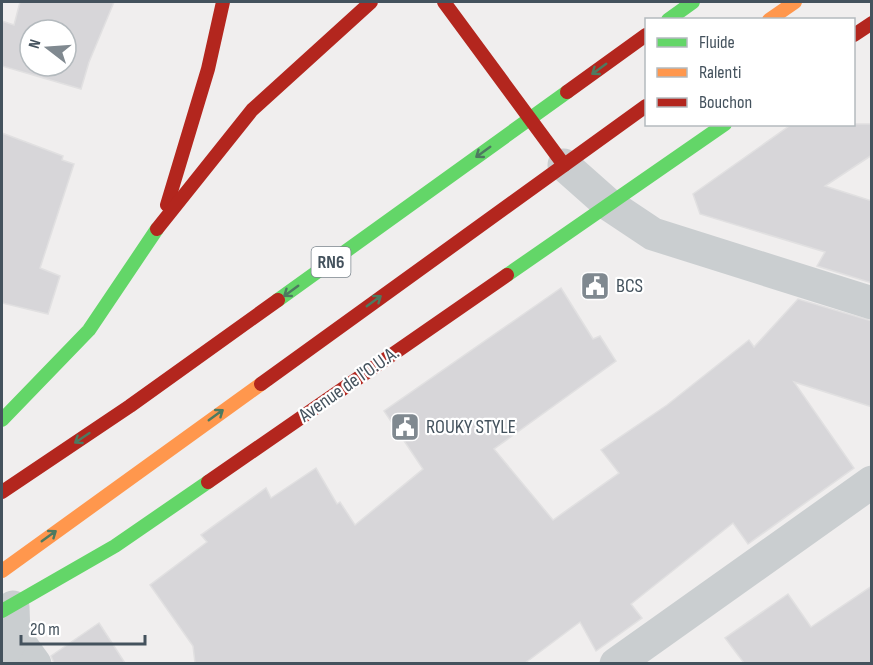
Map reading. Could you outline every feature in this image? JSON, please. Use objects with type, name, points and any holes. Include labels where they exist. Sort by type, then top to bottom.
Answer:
[{"type":"main road","points":[[162,221],[208,69],[223,2]]},
{"type":"main road","points":[[2,420],[89,330],[162,221],[252,110],[371,2]]},
{"type":"main road","points":[[444,2],[564,165]]},
{"type":"main road","points":[[671,18],[693,2]]},
{"type":"main road","points":[[772,18],[795,2]]},
{"type":"main road","points":[[855,34],[872,22]]},
{"type":"main road","name":"RN6","points":[[2,492],[130,406],[645,36]]},
{"type":"main road","points":[[2,571],[645,107]]},
{"type":"main road","name":"Avenue de l'O.U.A.","points":[[8,627],[115,546],[722,126]]},
{"type":"street","points":[[564,165],[608,204],[653,234],[872,303]]},
{"type":"street","points":[[616,663],[872,482]]},
{"type":"street","points":[[8,627],[35,663]]},
{"type":"building","points":[[20,2],[114,2],[89,62],[81,89],[43,78],[78,78],[78,18],[18,18],[18,71],[2,66],[2,21],[14,25]]},
{"type":"building","points":[[872,124],[872,155],[825,186],[872,201],[872,283],[817,266],[825,252],[700,214],[693,194],[789,126]]},
{"type":"building","points":[[2,133],[63,156],[62,160],[74,164],[40,268],[60,276],[48,314],[2,303]]},
{"type":"building","points":[[561,288],[593,339],[600,336],[616,361],[494,449],[553,520],[619,473],[601,450],[667,405],[749,340],[754,347],[798,299],[872,321],[872,407],[794,382],[854,468],[748,544],[733,523],[631,604],[642,618],[596,651],[580,622],[525,663],[195,663],[193,646],[150,585],[207,542],[201,535],[266,488],[271,498],[316,468],[337,504],[340,502],[355,525],[423,469],[384,411]]},
{"type":"building","points":[[872,586],[872,663],[744,663],[725,638],[788,594],[811,627]]},
{"type":"building","points":[[99,623],[125,663],[54,663],[51,656]]},
{"type":"traffic: fast","points":[[671,18],[693,2]]},
{"type":"traffic: fast","points":[[278,300],[567,92]]},
{"type":"traffic: fast","points":[[507,275],[722,126]]},
{"type":"traffic: fast","points":[[2,420],[89,330],[157,229]]},
{"type":"traffic: fast","points":[[2,611],[115,546],[208,482]]},
{"type":"traffic: slow","points":[[772,18],[795,2]]},
{"type":"traffic: slow","points":[[2,571],[261,384]]},
{"type":"traffic: jam","points":[[167,205],[208,69],[223,2]]},
{"type":"traffic: jam","points":[[157,229],[252,110],[371,2]]},
{"type":"traffic: jam","points":[[444,2],[564,165]]},
{"type":"traffic: jam","points":[[855,34],[872,23]]},
{"type":"traffic: jam","points":[[567,92],[645,36]]},
{"type":"traffic: jam","points":[[261,384],[645,107]]},
{"type":"traffic: jam","points":[[208,482],[507,275]]},
{"type":"traffic: jam","points":[[2,492],[130,406],[278,300]]},
{"type":"place","name":"BCS","points":[[595,286]]},
{"type":"place","name":"ROUKY STYLE","points":[[405,427]]}]
